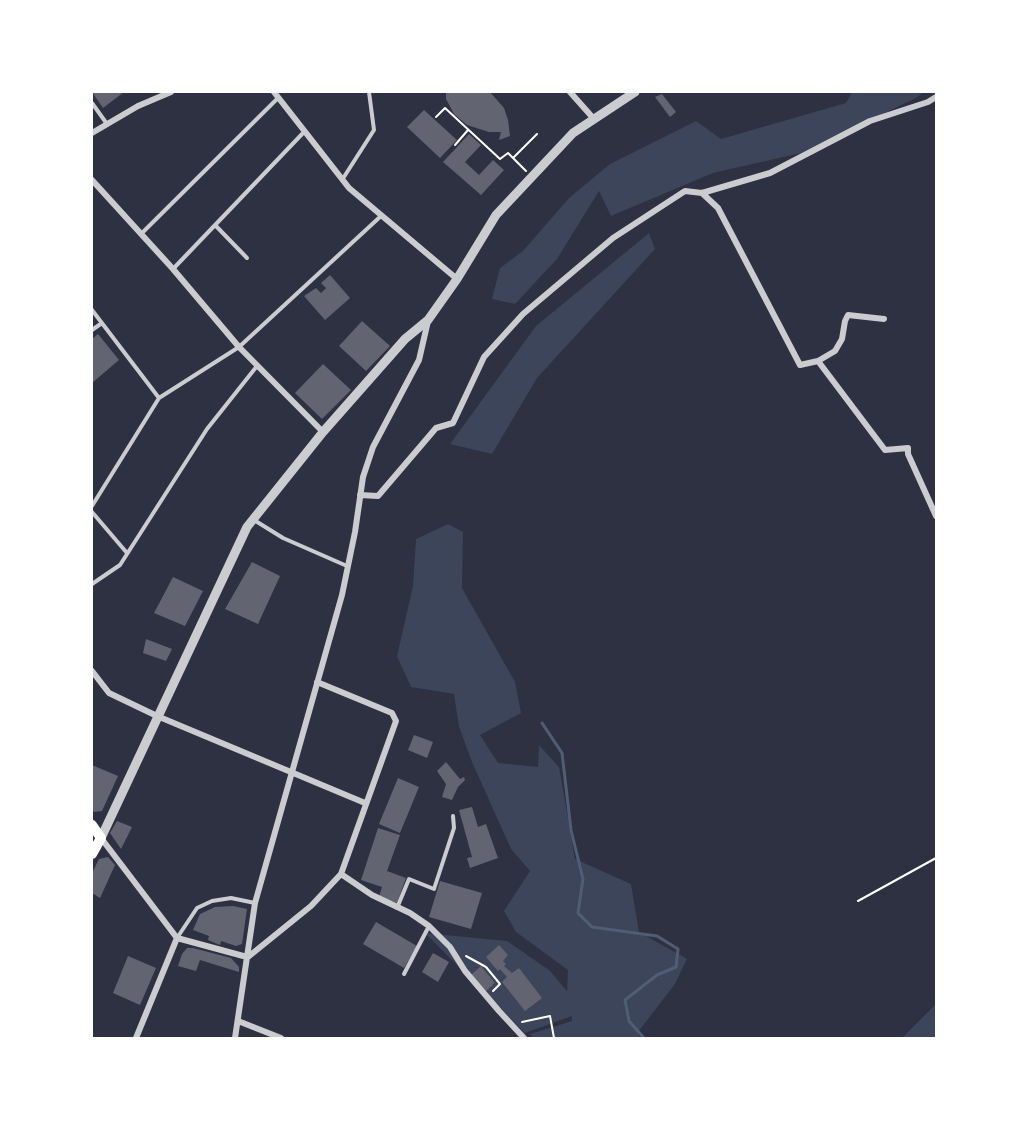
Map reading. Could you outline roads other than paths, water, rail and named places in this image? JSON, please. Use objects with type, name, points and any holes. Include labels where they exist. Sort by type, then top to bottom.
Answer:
[{"type":"main road","points":[[92,825],[101,838],[92,854]]},
{"type":"street","points":[[92,133],[138,106],[171,92]]},
{"type":"street","points":[[274,92],[342,180],[381,216],[457,279]]},
{"type":"street","points":[[570,92],[594,119]]},
{"type":"street","points":[[247,957],[177,938],[101,838],[247,527],[323,432],[405,339],[428,320],[457,279],[496,215],[573,133],[635,92]]},
{"type":"street","points":[[360,495],[378,496],[436,428],[453,423],[484,357],[523,314],[613,238],[685,191],[702,193],[770,173],[870,121],[928,102],[936,97]]},
{"type":"street","points":[[92,180],[257,366],[323,432]]},
{"type":"street","points":[[702,193],[718,208],[800,365],[818,361],[835,351],[842,339],[848,315],[884,319]]},
{"type":"street","points":[[235,1038],[255,903],[342,595],[363,477],[373,447],[419,360],[428,320]]},
{"type":"street","points":[[818,361],[885,450],[908,448],[908,453],[936,516]]},
{"type":"street","points":[[92,671],[109,693],[157,716],[365,803]]},
{"type":"street","points":[[247,957],[311,906],[341,874],[396,721],[392,713],[317,682]]},
{"type":"street","points":[[341,874],[372,895],[410,913],[429,926],[450,947],[498,1011],[524,1038]]},
{"type":"street","points":[[136,1038],[177,938]]},
{"type":"street","points":[[238,1021],[281,1038]]},
{"type":"lane","points":[[342,180],[374,130],[369,92]]},
{"type":"lane","points":[[141,234],[278,98]]},
{"type":"lane","points":[[92,103],[107,124]]},
{"type":"lane","points":[[173,269],[304,132]]},
{"type":"lane","points":[[92,506],[159,398],[239,346],[381,216]]},
{"type":"lane","points":[[215,225],[248,258]]},
{"type":"lane","points":[[92,310],[159,398]]},
{"type":"lane","points":[[92,330],[102,323]]},
{"type":"lane","points":[[92,584],[120,565],[207,429],[257,366]]},
{"type":"lane","points":[[92,512],[127,553]]},
{"type":"lane","points":[[253,519],[294,543],[348,566]]},
{"type":"lane","points":[[397,908],[409,879],[434,889],[454,828],[453,816]]},
{"type":"lane","points":[[177,938],[197,908],[212,901],[231,898],[255,903]]},
{"type":"lane","points":[[404,974],[429,926]]},
{"type":"waterway","points":[[542,723],[562,753],[571,830],[583,879],[578,913],[592,927],[657,936],[678,949],[676,967],[657,975],[625,1000],[629,1021],[644,1038]]}]
